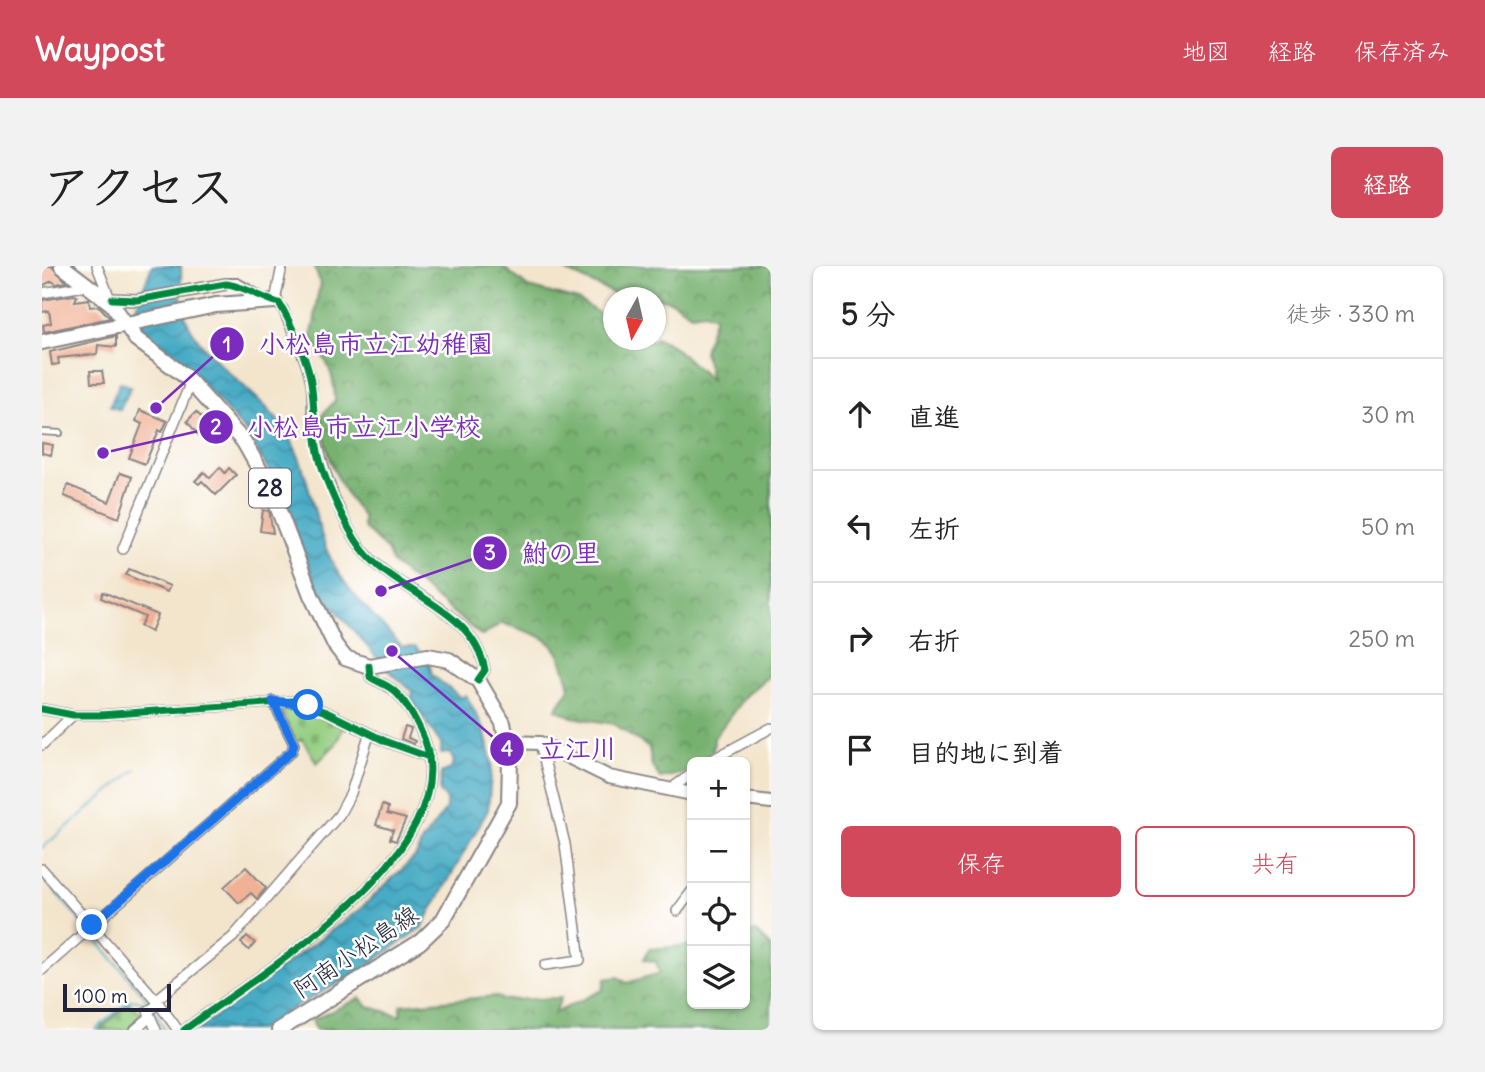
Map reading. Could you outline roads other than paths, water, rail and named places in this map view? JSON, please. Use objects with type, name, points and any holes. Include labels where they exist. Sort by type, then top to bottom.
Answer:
[{"type":"main road","name":"28","points":[[62,266],[85,286],[112,301],[130,323],[136,339],[190,384],[228,422],[259,466],[279,509],[311,595],[335,645],[345,658],[373,666]]},
{"type":"main road","points":[[42,342],[216,304],[275,302]]},
{"type":"main road","name":"阿南小松島線","points":[[279,1030],[420,942],[443,920],[509,803],[512,785],[507,741],[496,708],[478,680],[457,664],[428,656],[373,666]]},
{"type":"main road","points":[[507,741],[540,743],[609,777],[687,792]]},
{"type":"main road","points":[[750,800],[771,802]]},
{"type":"street","points":[[97,266],[112,301],[137,300],[196,288],[237,284],[257,297],[275,302],[283,309],[309,373],[318,452],[356,540],[385,571],[421,594],[468,634],[483,660],[485,670],[478,680]]},
{"type":"street","points":[[275,302],[282,266]]},
{"type":"street","points":[[42,293],[85,286]]},
{"type":"street","points":[[122,549],[190,384]]},
{"type":"street","points":[[184,1030],[329,922],[385,868],[412,832],[427,802],[429,757],[426,743],[413,715],[391,688],[370,677],[373,666]]},
{"type":"street","points":[[42,709],[73,715],[273,701],[308,705],[369,735],[429,757]]},
{"type":"street","points":[[42,970],[292,751],[294,744],[273,701]]},
{"type":"street","points":[[42,745],[73,715]]},
{"type":"street","points":[[717,757],[771,728]]},
{"type":"street","points":[[135,1030],[155,1008],[233,937],[339,815],[356,780],[369,735]]},
{"type":"street","points":[[540,743],[565,844],[580,960],[545,965]]},
{"type":"street","points":[[674,791],[676,785],[687,777]]},
{"type":"street","points":[[42,869],[92,925],[155,1008],[178,1030]]},
{"type":"street","points":[[677,911],[687,898]]},
{"type":"street","points":[[155,1008],[156,1030]]},
{"type":"lane","points":[[42,432],[60,433]]},
{"type":"water","points":[[152,266],[181,266],[182,308],[192,331],[217,361],[277,419],[288,435],[306,477],[327,551],[342,578],[360,602],[402,647],[415,647],[429,662],[432,675],[461,698],[466,695],[484,729],[492,764],[488,810],[422,927],[361,971],[291,1009],[259,1030],[197,1030],[359,910],[416,856],[422,841],[446,809],[446,798],[440,793],[441,773],[451,769],[454,761],[450,753],[441,754],[441,744],[411,699],[413,692],[385,667],[317,588],[278,487],[249,436],[195,374],[161,348],[132,317]]},
{"type":"water","points":[[120,382],[131,387],[120,410],[110,406]]},
{"type":"waterway","points":[[126,311],[135,314]]},
{"type":"waterway","points":[[42,848],[136,769]]},
{"type":"waterway","points":[[42,877],[85,926]]},
{"type":"waterway","points":[[92,934],[151,1004]]},
{"type":"waterway","points":[[95,1030],[130,1000],[149,1002]]},
{"type":"waterway","points":[[155,1012],[164,1030]]},
{"type":"place","name":"小松島市立江幼稚園","points":[[156,408]]},
{"type":"place","name":"小松島市立江小学校","points":[[103,453]]},
{"type":"place","name":"鮒の里","points":[[381,591]]},
{"type":"place","name":"立江川","points":[[392,651]]}]
